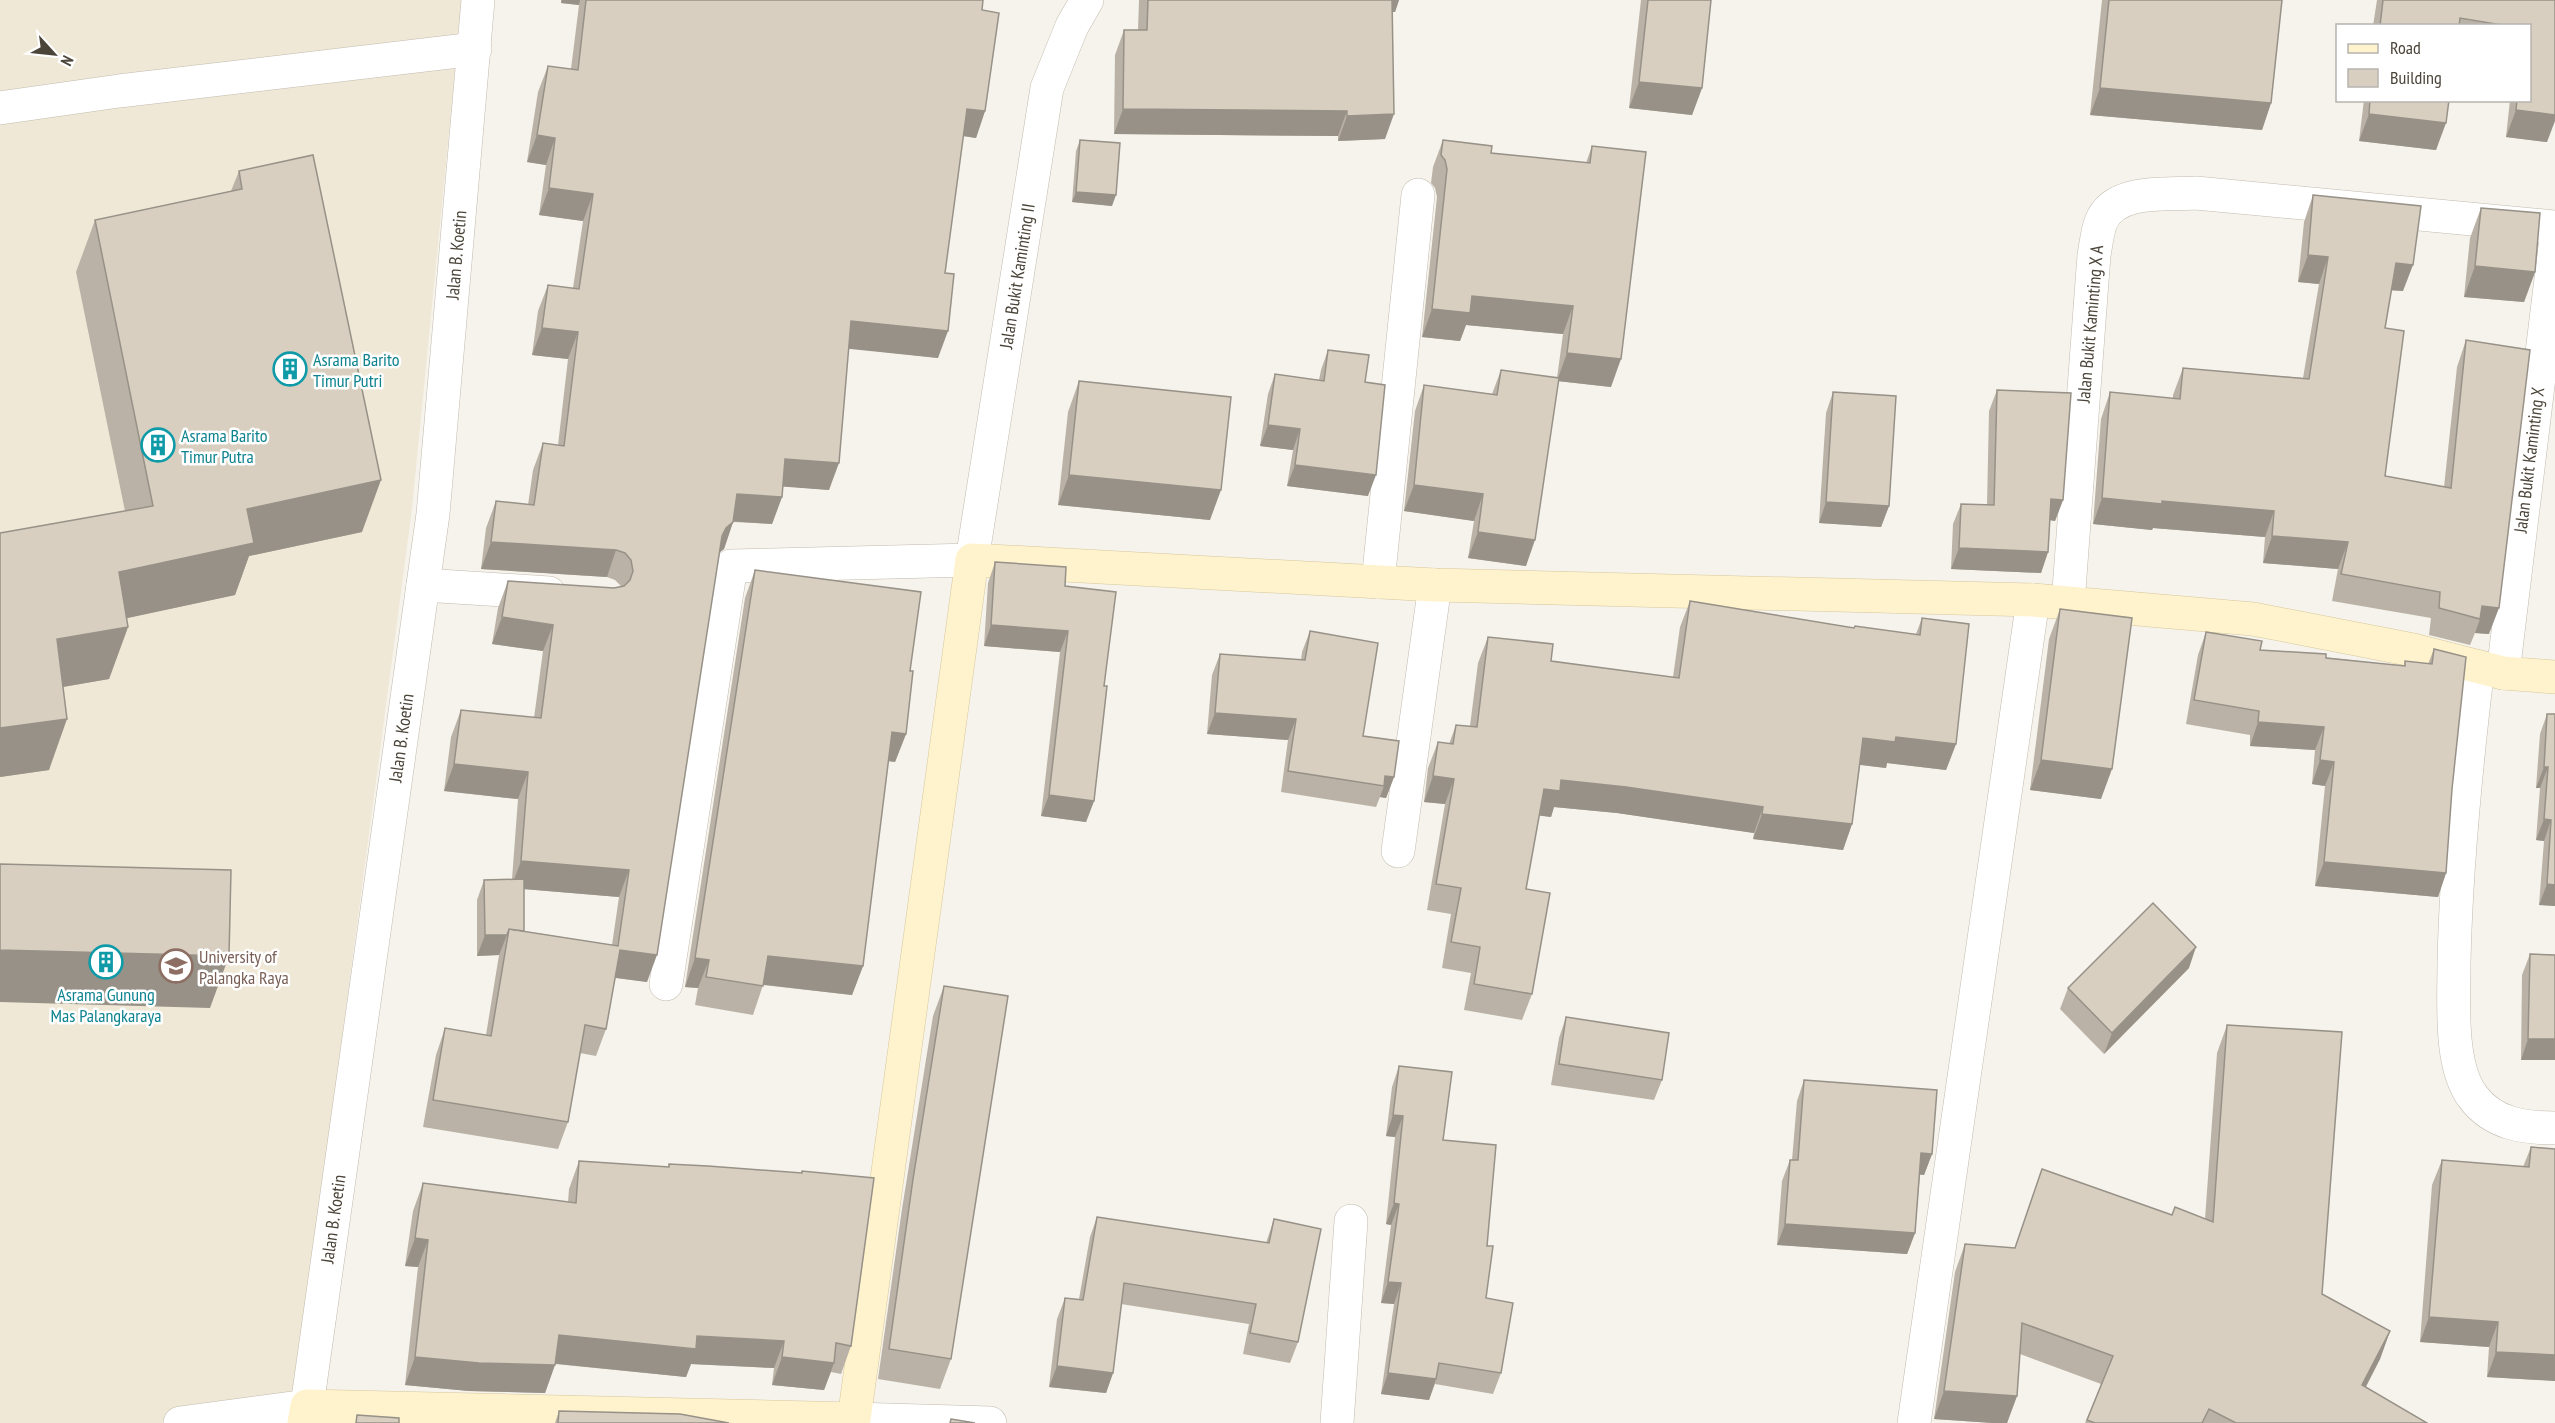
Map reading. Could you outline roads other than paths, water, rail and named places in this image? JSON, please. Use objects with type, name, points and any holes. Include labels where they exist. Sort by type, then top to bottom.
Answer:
[{"type":"street","name":"Jalan B. Koetin","points":[[305,1414],[433,514],[478,0]]},
{"type":"street","name":"Jalan Bukit Kaminting II","points":[[972,560],[1047,88],[1072,26],[1087,0]]},
{"type":"street","points":[[0,108],[119,91],[475,49]]},
{"type":"street","name":"Jalan Bukit Kaminting X A","points":[[2068,603],[2094,255],[2102,221],[2115,204],[2139,196],[2196,193],[2555,227]]},
{"type":"street","points":[[1378,582],[1418,195]]},
{"type":"street","name":"Jalan Bukit Kaminting X","points":[[2555,246],[2491,670],[2463,791],[2455,903],[2454,1025],[2458,1062],[2472,1097],[2497,1119],[2528,1128],[2555,1128]]},
{"type":"street","points":[[854,1419],[972,560]]},
{"type":"street","points":[[666,984],[731,566],[972,560],[1435,585],[2033,600],[2253,619],[2413,650],[2491,670],[2555,677]]},
{"type":"street","points":[[423,585],[582,595]]},
{"type":"street","points":[[1398,851],[1435,585]]},
{"type":"street","points":[[1914,1423],[2033,600]]},
{"type":"street","points":[[1337,1423],[1351,1221]]},
{"type":"street","points":[[180,1423],[305,1414],[854,1419],[990,1423]]},
{"type":"place","name":"Asrama Barito Timur Putri","points":[[290,369]]},
{"type":"place","name":"Asrama Barito Timur Putra","points":[[158,445]]},
{"type":"place","name":"Asrama Gunung Mas Palangkaraya","points":[[106,962]]},
{"type":"place","name":"University of Palangka Raya","points":[[176,966]]}]
